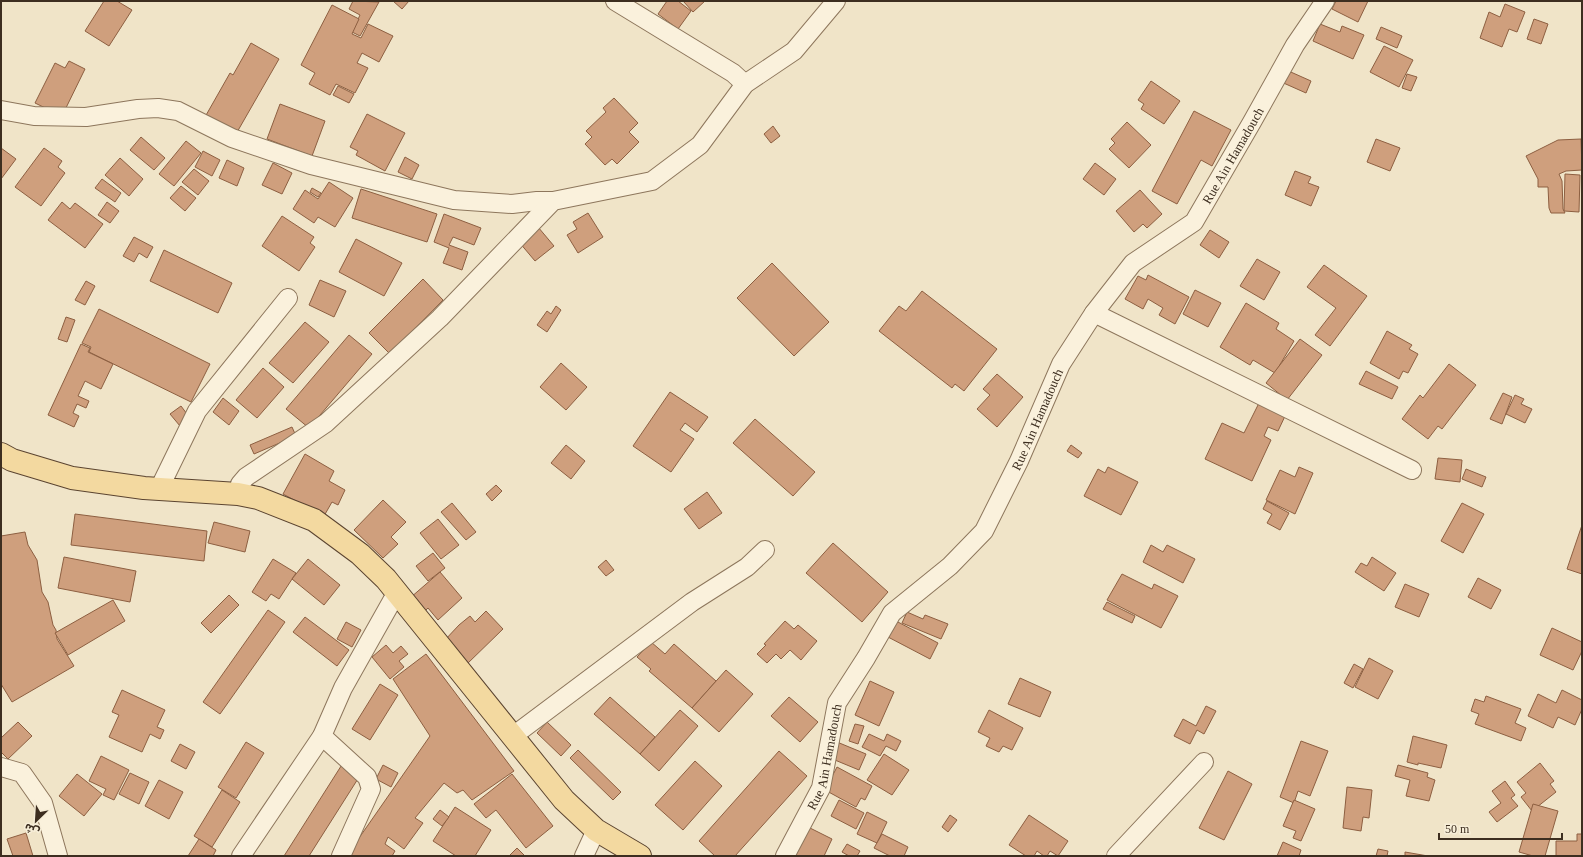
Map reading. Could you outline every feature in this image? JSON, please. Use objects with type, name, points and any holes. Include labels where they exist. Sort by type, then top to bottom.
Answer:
[{"type":"main road","points":[[1,454],[12,460],[72,478],[144,488],[238,494],[258,498],[314,520],[360,554],[397,592],[564,800],[596,830],[640,856]]},
{"type":"street","points":[[616,1],[733,73],[745,84]]},
{"type":"street","points":[[1,110],[34,116],[86,117],[138,109],[158,108],[178,111],[232,138],[311,165],[446,199],[512,204],[553,201],[652,181],[700,145],[745,84],[794,51],[836,1]]},
{"type":"street","name":"Rue Ain Hamadouch","points":[[785,856],[821,788],[837,702],[866,658],[892,613],[950,566],[984,531],[1018,461],[1061,364],[1094,312],[1133,263],[1194,222],[1295,44],[1325,1]]},
{"type":"street","points":[[238,494],[240,484],[246,477],[326,423],[434,323],[553,201]]},
{"type":"street","points":[[159,489],[197,412],[288,298]]},
{"type":"street","points":[[1094,312],[1412,470]]},
{"type":"street","points":[[513,736],[692,602],[747,567],[765,550]]},
{"type":"street","points":[[241,856],[322,736],[342,688],[397,592]]},
{"type":"street","points":[[322,736],[367,777],[371,789],[341,856]]},
{"type":"street","points":[[1116,856],[1204,762]]},
{"type":"street","points":[[1,767],[22,773],[43,803],[58,856]]},
{"type":"street","points":[[584,856],[596,830]]},
{"type":"building","points":[[104,1],[117,1],[132,10],[109,46],[85,31]]},
{"type":"building","points":[[353,1],[379,2],[360,36],[352,32],[360,15],[349,9]]},
{"type":"building","points":[[393,1],[409,1],[402,9]]},
{"type":"building","points":[[667,1],[678,1],[691,11],[678,29],[658,14]]},
{"type":"building","points":[[683,1],[705,1],[693,12]]},
{"type":"building","points":[[1336,1],[1368,1],[1358,22],[1332,9]]},
{"type":"building","points":[[1505,4],[1525,12],[1517,32],[1509,29],[1502,47],[1480,38],[1489,12],[1500,17]]},
{"type":"building","points":[[332,5],[359,19],[352,34],[361,38],[368,24],[393,36],[379,62],[362,53],[357,63],[368,68],[355,93],[336,84],[330,95],[309,84],[315,73],[301,65]]},
{"type":"building","points":[[1534,19],[1548,24],[1541,44],[1527,39]]},
{"type":"building","points":[[1320,24],[1340,32],[1342,26],[1364,35],[1353,59],[1313,41]]},
{"type":"building","points":[[1381,27],[1402,36],[1397,48],[1376,39]]},
{"type":"building","points":[[251,43],[279,59],[236,134],[205,117],[230,73],[233,75]]},
{"type":"building","points":[[1384,46],[1413,60],[1399,87],[1370,72]]},
{"type":"building","points":[[69,61],[85,69],[62,116],[35,103],[55,63],[65,68]]},
{"type":"building","points":[[1284,69],[1311,81],[1306,93],[1279,81]]},
{"type":"building","points":[[1407,74],[1417,77],[1411,91],[1402,88]]},
{"type":"building","points":[[1151,81],[1180,101],[1164,124],[1141,109],[1144,104],[1138,100]]},
{"type":"building","points":[[338,86],[354,94],[349,103],[333,95]]},
{"type":"building","points":[[614,98],[638,123],[629,132],[639,142],[617,164],[612,159],[605,165],[585,144],[592,137],[586,131],[606,112],[603,108]]},
{"type":"building","points":[[280,104],[325,121],[312,156],[267,139]]},
{"type":"building","points":[[1194,111],[1231,130],[1212,166],[1201,160],[1177,204],[1152,191]]},
{"type":"building","points":[[367,114],[405,133],[385,171],[356,155],[358,151],[350,147]]},
{"type":"building","points":[[1127,122],[1151,145],[1129,168],[1109,149],[1115,143],[1111,139]]},
{"type":"building","points":[[773,126],[780,136],[771,143],[764,134]]},
{"type":"building","points":[[141,137],[165,158],[154,170],[130,150]]},
{"type":"building","points":[[1376,139],[1400,148],[1390,171],[1367,162]]},
{"type":"building","points":[[1581,139],[1582,170],[1566,171],[1559,174],[1562,181],[1563,209],[1565,213],[1551,213],[1549,208],[1548,187],[1538,187],[1538,179],[1526,156],[1558,140]]},
{"type":"building","points":[[186,141],[201,153],[174,186],[159,174]]},
{"type":"building","points":[[1,148],[16,159],[1,179]]},
{"type":"building","points":[[44,148],[62,161],[58,167],[65,173],[41,206],[15,187]]},
{"type":"building","points":[[203,151],[220,160],[212,176],[195,167]]},
{"type":"building","points":[[405,157],[419,165],[412,179],[398,172]]},
{"type":"building","points":[[120,158],[143,179],[129,196],[105,175]]},
{"type":"building","points":[[227,160],[244,168],[237,186],[219,178]]},
{"type":"building","points":[[273,163],[292,173],[282,194],[262,185]]},
{"type":"building","points":[[1095,163],[1116,179],[1104,195],[1083,179]]},
{"type":"building","points":[[194,169],[209,181],[198,195],[182,182]]},
{"type":"building","points":[[1295,171],[1311,177],[1308,183],[1319,187],[1311,206],[1285,195]]},
{"type":"building","points":[[1565,174],[1580,175],[1579,212],[1564,211]]},
{"type":"building","points":[[102,179],[121,193],[115,202],[95,188]]},
{"type":"building","points":[[329,182],[353,198],[335,227],[318,217],[314,223],[293,209],[305,190],[318,199]]},
{"type":"building","points":[[181,186],[196,198],[185,211],[170,198]]},
{"type":"building","points":[[312,188],[321,193],[318,197],[310,192]]},
{"type":"building","points":[[361,189],[437,214],[427,242],[352,218]]},
{"type":"building","points":[[1140,190],[1162,214],[1147,228],[1143,224],[1134,232],[1116,211]]},
{"type":"building","points":[[62,202],[70,209],[75,203],[103,224],[85,248],[48,220]]},
{"type":"building","points":[[107,202],[119,211],[110,223],[98,215]]},
{"type":"building","points":[[588,213],[603,237],[578,253],[567,235],[577,229],[573,222]]},
{"type":"building","points":[[444,214],[481,228],[474,245],[453,237],[449,245],[468,252],[462,270],[443,263],[449,248],[434,242]]},
{"type":"building","points":[[282,216],[314,237],[310,243],[315,247],[299,271],[262,246]]},
{"type":"building","points":[[538,227],[554,246],[535,261],[519,242]]},
{"type":"building","points":[[1210,230],[1229,242],[1219,258],[1200,245]]},
{"type":"building","points":[[134,237],[153,247],[147,258],[139,253],[134,262],[123,256]]},
{"type":"building","points":[[356,239],[402,263],[384,296],[339,272]]},
{"type":"building","points":[[164,250],[232,283],[218,313],[150,281]]},
{"type":"building","points":[[1257,259],[1280,272],[1264,300],[1240,286]]},
{"type":"building","points":[[772,263],[829,322],[794,356],[737,298]]},
{"type":"building","points":[[1324,265],[1367,296],[1330,346],[1315,335],[1336,308],[1307,287]]},
{"type":"building","points":[[1148,275],[1189,297],[1175,324],[1159,315],[1163,308],[1148,299],[1143,309],[1125,299],[1138,276],[1146,280]]},
{"type":"building","points":[[423,279],[443,300],[390,354],[369,333]]},
{"type":"building","points":[[320,280],[346,291],[334,317],[309,305]]},
{"type":"building","points":[[86,281],[95,286],[85,305],[75,300]]},
{"type":"building","points":[[1195,290],[1221,303],[1208,327],[1183,314]]},
{"type":"building","points":[[922,291],[997,349],[964,391],[955,384],[952,388],[879,331],[899,306],[906,311]]},
{"type":"building","points":[[1246,303],[1279,323],[1276,329],[1294,341],[1275,373],[1253,360],[1250,365],[1220,347]]},
{"type":"building","points":[[556,306],[561,310],[547,332],[537,325],[547,311],[551,314]]},
{"type":"building","points":[[99,309],[210,364],[191,402],[89,352],[91,347],[82,343]]},
{"type":"building","points":[[66,317],[75,320],[67,342],[58,339]]},
{"type":"building","points":[[305,322],[329,342],[293,383],[269,363]]},
{"type":"building","points":[[1387,331],[1412,345],[1409,349],[1418,354],[1408,373],[1403,371],[1399,379],[1370,363]]},
{"type":"building","points":[[349,335],[372,354],[309,428],[286,409]]},
{"type":"building","points":[[1300,339],[1322,355],[1287,400],[1266,383]]},
{"type":"building","points":[[81,344],[90,348],[88,352],[113,364],[101,389],[85,381],[78,396],[89,401],[86,408],[77,404],[73,413],[79,416],[74,427],[48,415]]},
{"type":"building","points":[[561,363],[587,387],[566,410],[540,387]]},
{"type":"building","points":[[1449,364],[1476,385],[1442,429],[1438,426],[1428,439],[1402,419],[1420,395],[1423,398]]},
{"type":"building","points":[[263,368],[284,387],[257,418],[236,400]]},
{"type":"building","points":[[1366,371],[1398,387],[1392,399],[1359,384]]},
{"type":"building","points":[[997,374],[1023,397],[997,427],[977,409],[990,395],[983,389]]},
{"type":"building","points":[[670,392],[708,417],[697,432],[685,423],[680,430],[694,439],[671,472],[633,446]]},
{"type":"building","points":[[1503,393],[1512,397],[1502,424],[1490,419]]},
{"type":"building","points":[[1515,395],[1524,399],[1521,404],[1532,409],[1525,423],[1506,414]]},
{"type":"building","points":[[223,398],[239,411],[229,425],[213,412]]},
{"type":"building","points":[[1260,401],[1286,414],[1278,431],[1268,427],[1264,436],[1271,440],[1252,481],[1205,459],[1222,423],[1244,433]]},
{"type":"building","points":[[181,406],[190,418],[180,426],[170,414]]},
{"type":"building","points":[[755,419],[815,472],[793,496],[733,443]]},
{"type":"building","points":[[292,427],[296,436],[254,454],[250,445]]},
{"type":"building","points":[[566,445],[585,461],[571,479],[551,463]]},
{"type":"building","points":[[1071,445],[1082,453],[1078,458],[1067,451]]},
{"type":"building","points":[[305,454],[334,471],[329,481],[345,490],[338,505],[332,502],[324,516],[283,494]]},
{"type":"building","points":[[1438,458],[1462,460],[1460,482],[1435,479]]},
{"type":"building","points":[[1108,467],[1138,482],[1121,515],[1084,496],[1098,469],[1105,473]]},
{"type":"building","points":[[1299,467],[1313,473],[1295,514],[1266,500],[1280,470],[1295,477]]},
{"type":"building","points":[[1466,469],[1486,477],[1482,487],[1462,479]]},
{"type":"building","points":[[496,485],[502,491],[492,501],[486,494]]},
{"type":"building","points":[[707,492],[722,513],[699,529],[684,509]]},
{"type":"building","points":[[383,500],[406,522],[391,537],[398,544],[383,558],[354,530]]},
{"type":"building","points":[[1267,501],[1289,513],[1280,530],[1267,523],[1272,514],[1263,509]]},
{"type":"building","points":[[452,503],[476,532],[466,540],[441,512]]},
{"type":"building","points":[[1462,503],[1484,514],[1463,553],[1441,541]]},
{"type":"building","points":[[75,514],[207,531],[204,561],[71,545]]},
{"type":"building","points":[[438,519],[459,545],[441,559],[420,533]]},
{"type":"building","points":[[214,522],[250,531],[245,552],[208,543]]},
{"type":"building","points":[[1582,525],[1582,574],[1567,569]]},
{"type":"building","points":[[25,532],[28,545],[37,560],[42,592],[48,602],[57,639],[74,666],[12,702],[1,684],[1,536]]},
{"type":"building","points":[[833,543],[888,592],[862,622],[806,573]]},
{"type":"building","points":[[1151,545],[1163,552],[1167,545],[1195,559],[1183,583],[1143,562]]},
{"type":"building","points":[[433,553],[445,568],[428,581],[416,566]]},
{"type":"building","points":[[64,557],[136,571],[130,602],[58,588]]},
{"type":"building","points":[[1372,557],[1396,573],[1384,591],[1355,572],[1361,563],[1367,566]]},
{"type":"building","points":[[273,559],[296,573],[279,599],[271,594],[266,601],[252,592]]},
{"type":"building","points":[[308,559],[340,585],[324,605],[292,579]]},
{"type":"building","points":[[606,560],[614,570],[606,576],[598,567]]},
{"type":"building","points":[[440,572],[462,598],[438,620],[428,608],[423,613],[410,598]]},
{"type":"building","points":[[1122,574],[1152,589],[1154,584],[1178,596],[1161,628],[1107,600]]},
{"type":"building","points":[[1478,578],[1501,590],[1491,609],[1468,597]]},
{"type":"building","points":[[1405,584],[1429,594],[1419,617],[1395,607]]},
{"type":"building","points":[[229,595],[239,605],[211,633],[201,623]]},
{"type":"building","points":[[113,600],[125,621],[68,655],[55,633]]},
{"type":"building","points":[[1107,602],[1135,616],[1132,623],[1103,609]]},
{"type":"building","points":[[268,610],[285,622],[220,714],[203,702]]},
{"type":"building","points":[[486,611],[503,629],[467,664],[444,641],[470,616],[475,622]]},
{"type":"building","points":[[907,612],[923,619],[925,615],[948,624],[941,639],[902,623]]},
{"type":"building","points":[[305,617],[349,650],[337,666],[293,632]]},
{"type":"building","points":[[785,621],[794,629],[798,625],[817,641],[801,660],[790,650],[781,659],[776,654],[767,663],[757,654]]},
{"type":"building","points":[[896,621],[938,643],[930,659],[888,637]]},
{"type":"building","points":[[346,622],[361,630],[352,647],[337,639]]},
{"type":"building","points":[[1552,628],[1582,642],[1582,651],[1573,670],[1540,655]]},
{"type":"building","points":[[651,642],[665,654],[674,644],[716,681],[692,708],[649,671],[651,669],[637,657]]},
{"type":"building","points":[[386,645],[393,653],[401,646],[408,654],[399,661],[404,667],[390,679],[372,657]]},
{"type":"building","points":[[426,654],[514,771],[472,800],[463,790],[457,793],[444,783],[415,818],[423,823],[404,849],[388,837],[385,844],[395,851],[392,856],[347,856],[430,736],[393,679]]},
{"type":"building","points":[[1369,658],[1393,671],[1378,699],[1355,687]]},
{"type":"building","points":[[1354,664],[1363,669],[1353,688],[1344,683]]},
{"type":"building","points":[[726,670],[753,694],[719,732],[692,708]]},
{"type":"building","points":[[1020,678],[1051,692],[1040,717],[1008,704]]},
{"type":"building","points":[[870,681],[894,692],[879,726],[855,715]]},
{"type":"building","points":[[380,684],[398,695],[370,740],[352,729]]},
{"type":"building","points":[[122,690],[165,710],[157,727],[164,730],[160,739],[150,734],[142,752],[109,737],[119,715],[112,712]]},
{"type":"building","points":[[1562,690],[1582,700],[1582,709],[1575,725],[1558,717],[1553,728],[1528,716],[1538,694],[1556,703]]},
{"type":"building","points":[[1486,696],[1521,709],[1515,723],[1526,728],[1521,741],[1475,724],[1479,714],[1471,711],[1475,699],[1484,702]]},
{"type":"building","points":[[610,697],[655,737],[640,754],[594,714]]},
{"type":"building","points":[[789,697],[818,722],[800,742],[771,716]]},
{"type":"building","points":[[1206,706],[1216,711],[1204,734],[1197,730],[1190,744],[1174,736],[1183,719],[1196,726]]},
{"type":"building","points":[[680,710],[698,726],[659,771],[640,754]]},
{"type":"building","points":[[989,710],[1023,728],[1012,750],[1003,746],[999,752],[986,746],[990,738],[978,732]]},
{"type":"building","points":[[18,722],[32,736],[8,759],[1,752],[1,738]]},
{"type":"building","points":[[547,722],[571,745],[561,756],[537,733]]},
{"type":"building","points":[[855,724],[864,726],[858,744],[849,741]]},
{"type":"building","points":[[869,734],[884,741],[887,734],[901,741],[896,751],[886,746],[880,756],[862,747]]},
{"type":"building","points":[[1413,736],[1447,745],[1441,768],[1407,762]]},
{"type":"building","points":[[1301,741],[1328,751],[1310,796],[1298,791],[1294,803],[1280,797]]},
{"type":"building","points":[[246,742],[264,753],[236,798],[218,787]]},
{"type":"building","points":[[837,742],[866,754],[859,770],[830,758]]},
{"type":"building","points":[[180,744],[195,752],[186,769],[171,761]]},
{"type":"building","points":[[578,750],[621,792],[613,800],[570,758]]},
{"type":"building","points":[[779,751],[807,776],[735,856],[715,856],[699,841]]},
{"type":"building","points":[[884,754],[909,770],[892,795],[867,780]]},
{"type":"building","points":[[101,756],[129,770],[114,800],[103,795],[106,789],[89,781]]},
{"type":"building","points":[[695,761],[722,786],[683,830],[655,805]]},
{"type":"building","points":[[343,763],[361,774],[309,856],[284,856]]},
{"type":"building","points":[[1540,763],[1554,781],[1550,784],[1556,792],[1532,811],[1521,797],[1526,793],[1517,782]]},
{"type":"building","points":[[383,765],[398,773],[391,787],[376,779]]},
{"type":"building","points":[[1398,765],[1428,773],[1427,777],[1435,780],[1429,801],[1406,796],[1410,780],[1395,776]]},
{"type":"building","points":[[837,767],[872,786],[865,800],[861,798],[856,807],[825,790]]},
{"type":"building","points":[[1228,771],[1252,784],[1224,840],[1199,828]]},
{"type":"building","points":[[130,773],[149,782],[139,804],[119,794]]},
{"type":"building","points":[[77,774],[102,794],[84,816],[59,796]]},
{"type":"building","points":[[512,774],[553,826],[526,848],[496,810],[486,818],[474,804]]},
{"type":"building","points":[[159,780],[183,792],[169,819],[145,806]]},
{"type":"building","points":[[1505,781],[1515,795],[1511,798],[1518,806],[1497,822],[1489,812],[1501,803],[1492,791]]},
{"type":"building","points":[[1347,787],[1372,790],[1369,818],[1363,817],[1361,831],[1343,828]]},
{"type":"building","points":[[222,790],[240,802],[212,847],[194,836]]},
{"type":"building","points":[[839,800],[864,813],[856,829],[831,816]]},
{"type":"building","points":[[1294,800],[1315,809],[1301,841],[1293,838],[1296,831],[1283,826]]},
{"type":"building","points":[[1533,804],[1558,811],[1545,856],[1533,856],[1519,852]]},
{"type":"building","points":[[455,807],[491,830],[475,856],[456,856],[433,841]]},
{"type":"building","points":[[440,810],[449,817],[442,826],[433,819]]},
{"type":"building","points":[[867,812],[887,822],[877,843],[857,834]]},
{"type":"building","points":[[950,815],[957,820],[948,832],[942,827]]},
{"type":"building","points":[[1029,815],[1068,841],[1058,856],[1050,851],[1047,856],[1044,856],[1037,851],[1034,856],[1026,856],[1009,845]]},
{"type":"building","points":[[808,827],[832,839],[824,856],[793,856]]},
{"type":"building","points":[[26,833],[33,856],[13,856],[7,839]]},
{"type":"building","points":[[882,834],[908,847],[904,856],[890,856],[874,848]]},
{"type":"building","points":[[1577,834],[1582,834],[1582,856],[1556,856],[1556,841],[1577,841]]},
{"type":"building","points":[[199,839],[216,850],[213,856],[188,856]]},
{"type":"building","points":[[1283,842],[1301,850],[1299,856],[1277,856]]},
{"type":"building","points":[[847,844],[860,851],[857,856],[849,856],[842,852]]},
{"type":"building","points":[[517,848],[525,856],[509,856]]},
{"type":"building","points":[[1378,849],[1388,851],[1387,856],[1376,856]]},
{"type":"building","points":[[1405,852],[1428,856],[1405,856]]}]
